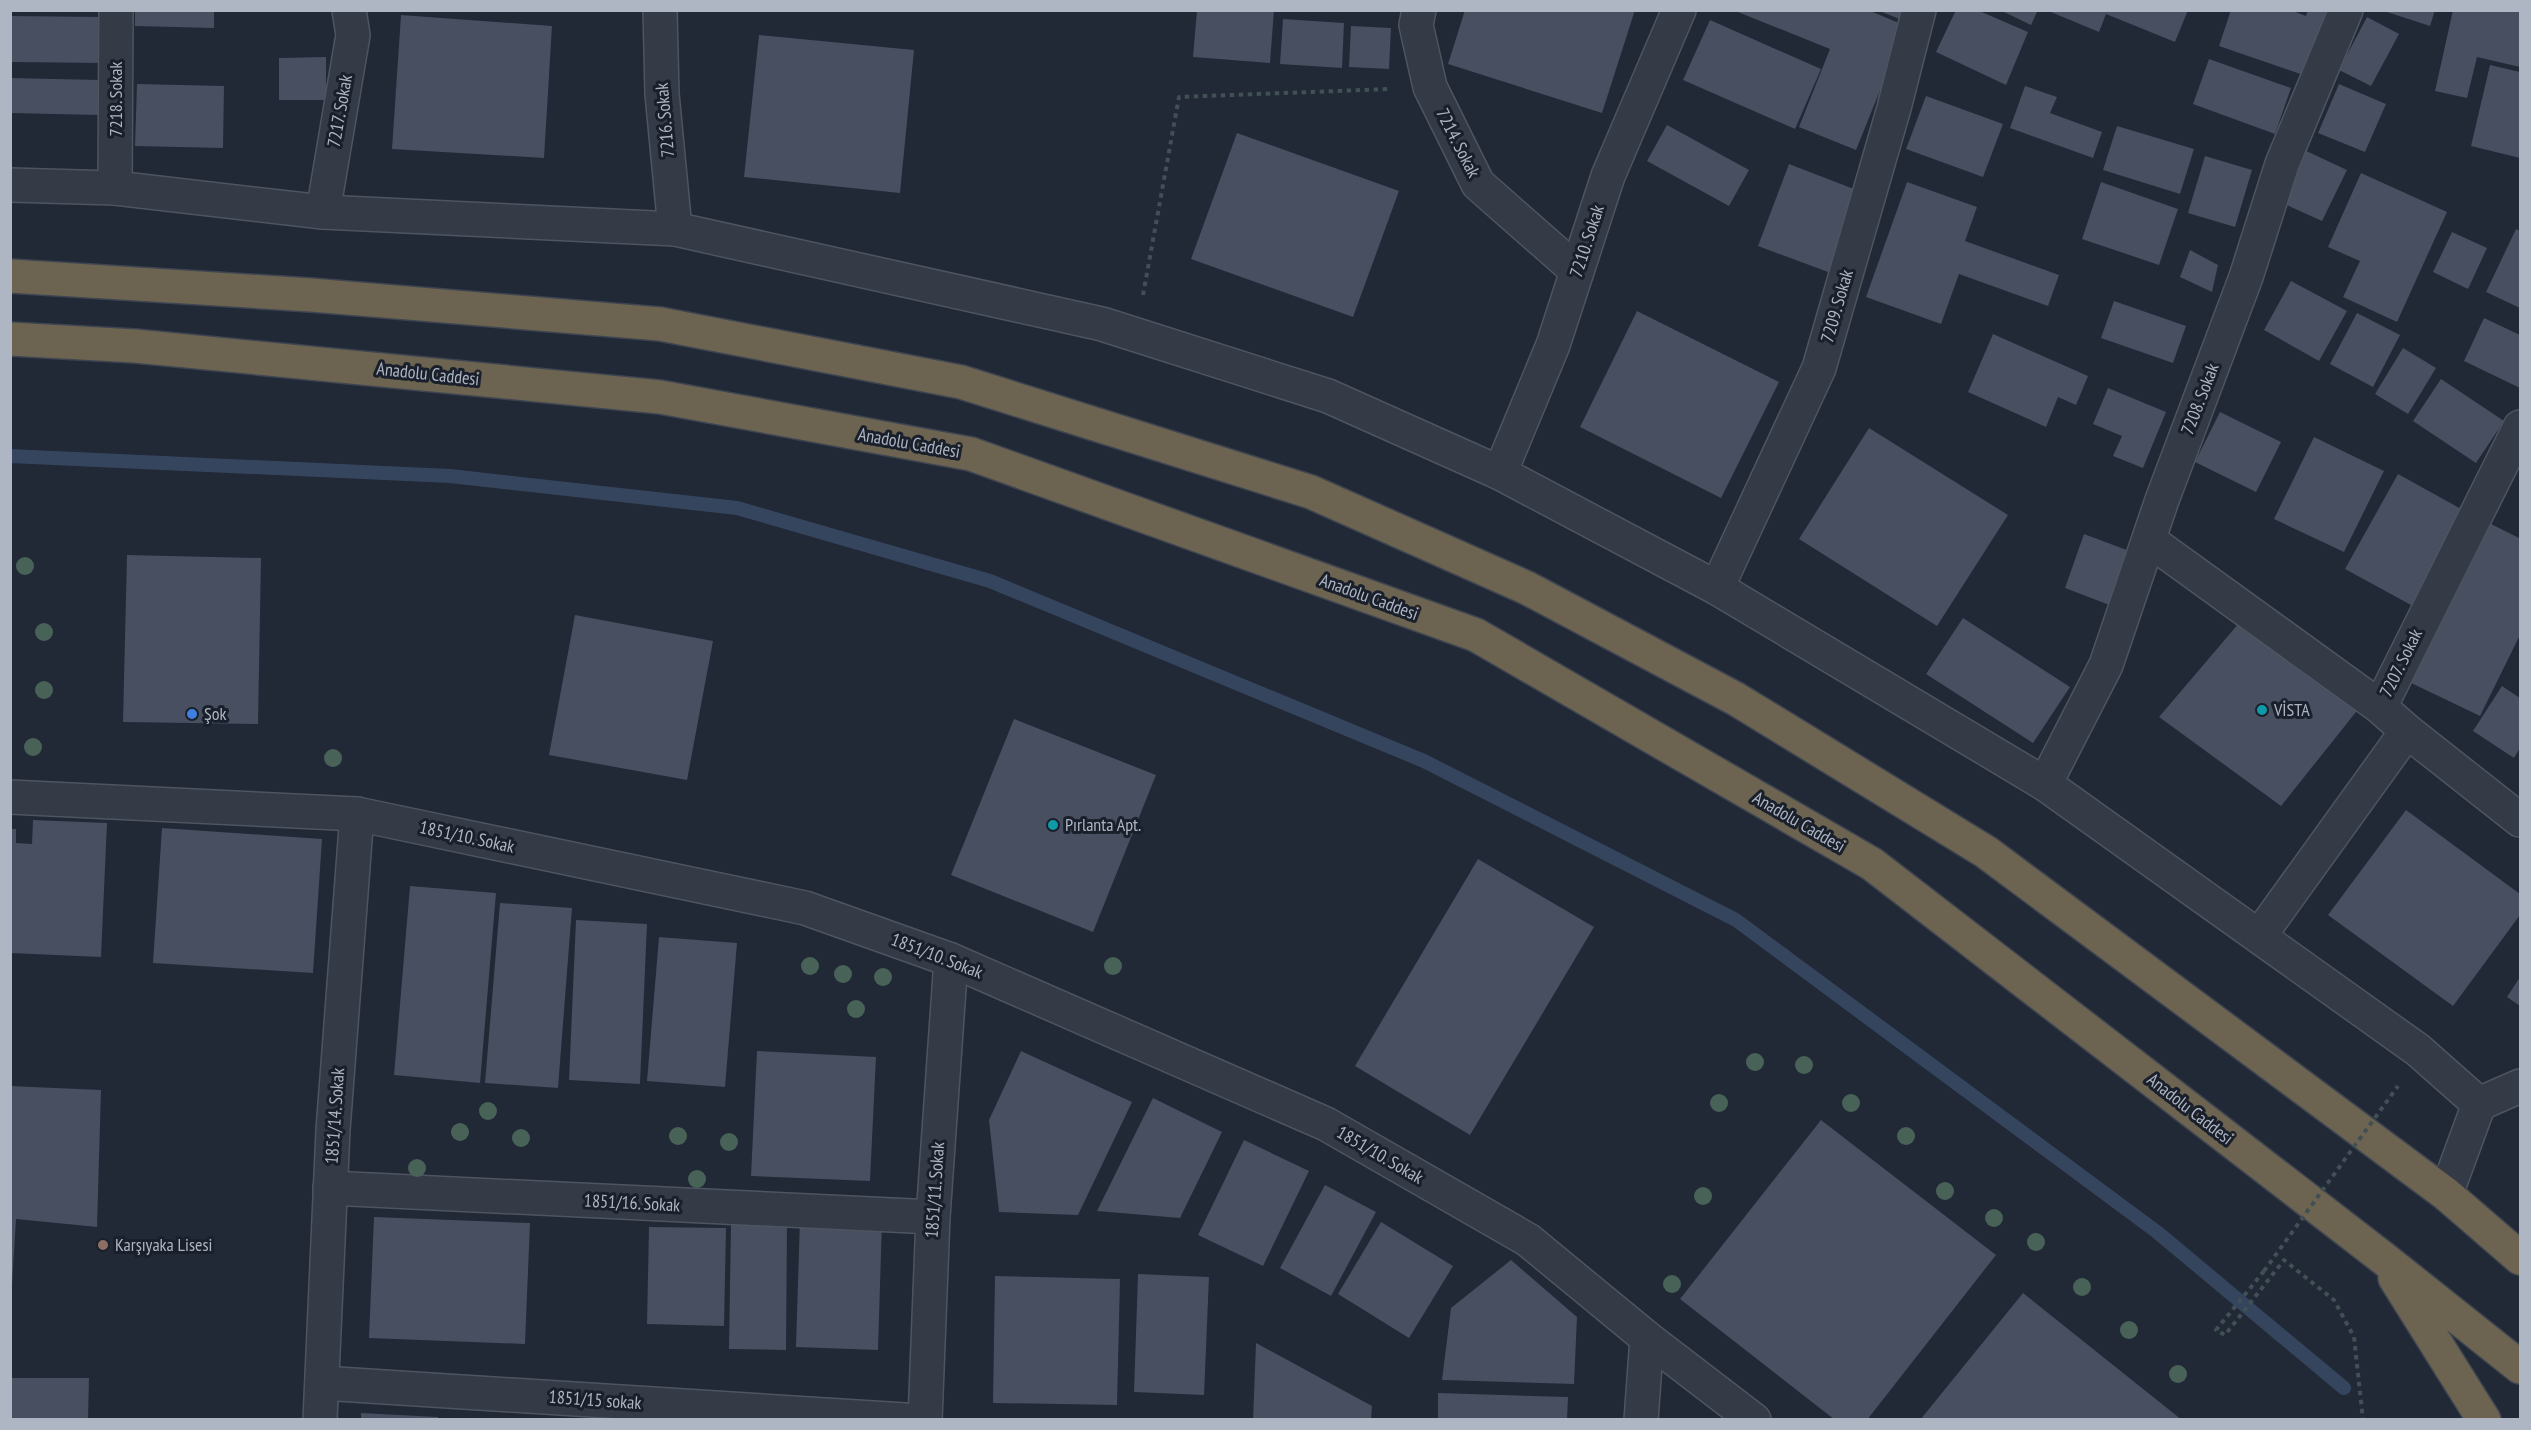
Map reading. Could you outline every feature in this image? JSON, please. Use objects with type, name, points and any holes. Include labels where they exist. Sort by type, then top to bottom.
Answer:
[{"type":"highway","points":[[10,276],[299,295],[660,324],[961,382],[1311,492],[1527,588],[1736,699],[1986,852],[2445,1194],[2520,1258]]},
{"type":"highway","name":"Anadolu Caddesi","points":[[10,339],[135,346],[660,397],[971,454],[1476,635],[1872,864],[2383,1258],[2520,1367]]},
{"type":"highway","points":[[2383,1258],[2484,1419]]},
{"type":"street","name":"7218. Sokak","points":[[115,188],[116,10]]},
{"type":"street","name":"7217. Sokak","points":[[323,212],[353,35],[349,10]]},
{"type":"street","name":"7216. Sokak","points":[[660,10],[662,94],[675,229]]},
{"type":"street","name":"7214. Sokak","points":[[1419,10],[1416,25],[1430,87],[1478,184],[1577,272]]},
{"type":"street","name":"7210. Sokak","points":[[1500,473],[1552,345],[1608,176],[1678,10]]},
{"type":"street","name":"7209. Sokak","points":[[1717,588],[1819,368],[1894,108],[1919,10]]},
{"type":"street","name":"7208. Sokak","points":[[2045,784],[2106,665],[2149,540],[2246,277],[2282,164],[2346,10]]},
{"type":"street","points":[[10,185],[115,188],[323,212],[675,229],[1102,324],[1328,396],[1500,473],[1717,588],[2045,784],[2260,935],[2418,1050],[2478,1104]]},
{"type":"street","name":"7207. Sokak","points":[[2520,427],[2380,708],[2520,820]]},
{"type":"street","points":[[2149,540],[2380,708]]},
{"type":"street","points":[[2260,935],[2407,731]]},
{"type":"street","name":"1851/10. Sokak","points":[[10,797],[357,814],[805,908],[951,960],[1326,1124],[1528,1240],[1647,1338],[1754,1419]]},
{"type":"street","name":"1851/14. Sokak","points":[[320,1419],[333,1130],[357,814]]},
{"type":"street","name":"1851/11. Sokak","points":[[925,1419],[933,1217],[951,960]]},
{"type":"street","points":[[2445,1194],[2478,1104],[2520,1086]]},
{"type":"street","name":"1851/16. Sokak","points":[[330,1188],[933,1217]]},
{"type":"street","points":[[1641,1419],[1647,1338]]},
{"type":"street","name":"1851/15 sokak","points":[[321,1383],[905,1419]]},
{"type":"path","points":[[1136,334],[1179,97],[1430,87]]},
{"type":"path","points":[[2363,1419],[2354,1337],[2334,1300],[2284,1260],[2225,1335],[2216,1330],[2264,1271],[2398,1086]]},
{"type":"building","points":[[135,10],[214,10],[214,28],[135,26]]},
{"type":"building","points":[[1197,10],[1274,10],[1270,63],[1193,57]]},
{"type":"building","points":[[1465,10],[1635,10],[1602,113],[1448,64]]},
{"type":"building","points":[[1733,10],[1868,10],[1906,26],[1856,150],[1799,127],[1830,49]]},
{"type":"building","points":[[1877,10],[1905,10],[1902,20]]},
{"type":"building","points":[[1956,10],[1977,10],[2028,32],[2006,85],[1936,52]]},
{"type":"building","points":[[2000,10],[2038,10],[2031,25]]},
{"type":"building","points":[[2046,10],[2188,10],[2175,42],[2106,14],[2099,32]]},
{"type":"building","points":[[2231,10],[2290,10],[2306,16],[2308,10],[2333,10],[2309,77],[2219,46]]},
{"type":"building","points":[[2381,10],[2435,10],[2430,26]]},
{"type":"building","points":[[2453,10],[2520,12],[2520,67],[2477,57],[2467,98],[2435,91]]},
{"type":"building","points":[[401,15],[552,26],[544,158],[392,149]]},
{"type":"building","points":[[12,16],[105,17],[105,63],[11,62]]},
{"type":"building","points":[[2367,17],[2399,34],[2371,86],[2339,70]]},
{"type":"building","points":[[1283,19],[1344,23],[1342,68],[1280,64]]},
{"type":"building","points":[[1710,20],[1821,69],[1795,129],[1683,80]]},
{"type":"building","points":[[1351,26],[1391,28],[1389,69],[1349,67]]},
{"type":"building","points":[[759,35],[914,50],[900,193],[744,177]]},
{"type":"building","points":[[326,57],[326,100],[279,100],[279,58]]},
{"type":"building","points":[[2209,59],[2291,88],[2275,134],[2193,104]]},
{"type":"building","points":[[2490,65],[2520,72],[2520,158],[2471,146]]},
{"type":"building","points":[[10,78],[101,80],[100,115],[10,113]]},
{"type":"building","points":[[137,84],[224,86],[223,148],[135,146]]},
{"type":"building","points":[[2339,84],[2386,104],[2365,152],[2318,133]]},
{"type":"building","points":[[2025,86],[2057,97],[2050,113],[2102,132],[2093,158],[2010,128]]},
{"type":"building","points":[[1926,96],[2003,124],[1983,177],[1906,149]]},
{"type":"building","points":[[1667,125],[1749,170],[1729,206],[1647,161]]},
{"type":"building","points":[[2117,126],[2194,149],[2180,194],[2103,170]]},
{"type":"building","points":[[1237,133],[1399,191],[1353,317],[1191,259]]},
{"type":"building","points":[[2302,149],[2347,170],[2322,221],[2278,201]]},
{"type":"building","points":[[2205,156],[2252,170],[2235,227],[2188,213]]},
{"type":"building","points":[[1789,164],[1859,191],[1828,272],[1758,246]]},
{"type":"building","points":[[2361,173],[2447,212],[2397,322],[2343,297],[2360,261],[2328,247]]},
{"type":"building","points":[[1907,182],[1977,207],[1965,241],[2059,275],[2048,306],[1959,274],[1941,324],[1866,297]]},
{"type":"building","points":[[2101,182],[2178,209],[2159,265],[2082,239]]},
{"type":"building","points":[[2516,229],[2520,231],[2520,308],[2486,292]]},
{"type":"building","points":[[2452,232],[2487,248],[2468,289],[2433,272]]},
{"type":"building","points":[[2190,250],[2218,265],[2212,292],[2180,277]]},
{"type":"building","points":[[2291,281],[2347,311],[2319,361],[2264,330]]},
{"type":"building","points":[[2114,301],[2186,326],[2173,363],[2101,338]]},
{"type":"building","points":[[1637,311],[1779,382],[1721,498],[1580,427]]},
{"type":"building","points":[[2357,313],[2400,335],[2373,387],[2330,364]]},
{"type":"building","points":[[2484,318],[2520,335],[2520,388],[2464,361]]},
{"type":"building","points":[[1993,334],[2088,376],[2076,405],[2058,397],[2046,427],[1968,392]]},
{"type":"building","points":[[2403,348],[2436,368],[2408,414],[2375,394]]},
{"type":"building","points":[[2441,379],[2504,421],[2476,463],[2413,421]]},
{"type":"building","points":[[2108,388],[2166,412],[2143,468],[2113,456],[2122,436],[2093,424]]},
{"type":"building","points":[[2220,412],[2281,442],[2256,492],[2195,462]]},
{"type":"building","points":[[1869,428],[2008,515],[1937,626],[1799,539]]},
{"type":"building","points":[[2314,437],[2384,471],[2344,552],[2274,519]]},
{"type":"building","points":[[2398,474],[2463,510],[2411,605],[2345,569]]},
{"type":"building","points":[[2487,522],[2519,538],[2520,635],[2480,716],[2407,681]]},
{"type":"building","points":[[2084,534],[2132,552],[2112,606],[2065,588]]},
{"type":"building","points":[[127,555],[261,558],[258,724],[123,722]]},
{"type":"building","points":[[575,615],[713,641],[687,780],[549,755]]},
{"type":"building","name":"VİSTA","points":[[2245,616],[2364,702],[2281,806],[2159,717]]},
{"type":"building","points":[[1963,618],[2070,687],[2033,743],[1926,674]]},
{"type":"building","points":[[2502,686],[2520,698],[2520,748],[2514,758],[2473,731]]},
{"type":"building","name":"Pırlanta Apt.","points":[[1014,719],[1156,775],[1093,932],[951,875]]},
{"type":"building","points":[[2406,810],[2520,894],[2520,915],[2453,1006],[2328,915]]},
{"type":"building","points":[[33,820],[107,823],[101,957],[10,953],[10,829],[16,829],[16,843],[32,844]]},
{"type":"building","points":[[162,828],[322,839],[313,973],[153,963]]},
{"type":"building","points":[[1478,859],[1594,927],[1470,1135],[1355,1066]]},
{"type":"building","points":[[410,886],[496,893],[480,1083],[394,1075]]},
{"type":"building","points":[[500,903],[572,908],[558,1088],[485,1083]]},
{"type":"building","points":[[576,920],[647,924],[640,1084],[569,1080]]},
{"type":"building","points":[[659,937],[737,943],[725,1087],[647,1081]]},
{"type":"building","points":[[2520,977],[2520,1006],[2507,997]]},
{"type":"building","points":[[757,1051],[876,1057],[870,1181],[751,1176]]},
{"type":"building","points":[[1021,1051],[1132,1102],[1078,1215],[999,1212],[989,1120]]},
{"type":"building","name":"Karşıyaka Lisesi","points":[[10,1086],[101,1090],[97,1227],[16,1219],[12,1285]]},
{"type":"building","points":[[1153,1098],[1222,1132],[1180,1218],[1097,1211]]},
{"type":"building","points":[[1821,1120],[1996,1255],[1867,1420],[1835,1420],[1680,1299]]},
{"type":"building","points":[[1244,1140],[1309,1171],[1263,1266],[1198,1235]]},
{"type":"building","points":[[1325,1185],[1376,1212],[1331,1296],[1280,1268]]},
{"type":"building","points":[[374,1217],[530,1223],[525,1344],[369,1338]]},
{"type":"building","points":[[800,1218],[882,1221],[878,1350],[796,1347]]},
{"type":"building","points":[[1381,1222],[1453,1266],[1409,1338],[1338,1294]]},
{"type":"building","points":[[731,1224],[787,1224],[786,1350],[729,1349]]},
{"type":"building","points":[[649,1227],[726,1228],[724,1326],[647,1324]]},
{"type":"building","points":[[1511,1260],[1577,1317],[1574,1384],[1442,1380],[1451,1308]]},
{"type":"building","points":[[1138,1274],[1209,1277],[1204,1395],[1134,1392]]},
{"type":"building","points":[[995,1276],[1120,1279],[1117,1405],[993,1403]]},
{"type":"building","points":[[2023,1293],[2182,1420],[1920,1420]]},
{"type":"building","points":[[1256,1343],[1372,1406],[1371,1420],[1253,1420]]},
{"type":"building","points":[[10,1378],[89,1378],[88,1420],[10,1420]]},
{"type":"building","points":[[1438,1393],[1568,1397],[1567,1420],[1438,1420]]},
{"type":"building","points":[[361,1413],[438,1417],[438,1420],[361,1420]]},
{"type":"waterway","points":[[10,456],[450,476],[737,508],[990,581],[1424,761],[1736,920],[2157,1232],[2344,1388]]},
{"type":"place","name":"VİSTA","points":[[2262,710]]},
{"type":"place","name":"Şok","points":[[192,714]]},
{"type":"place","name":"Pırlanta Apt.","points":[[1053,825]]},
{"type":"place","name":"Karşıyaka Lisesi","points":[[103,1245]]}]
